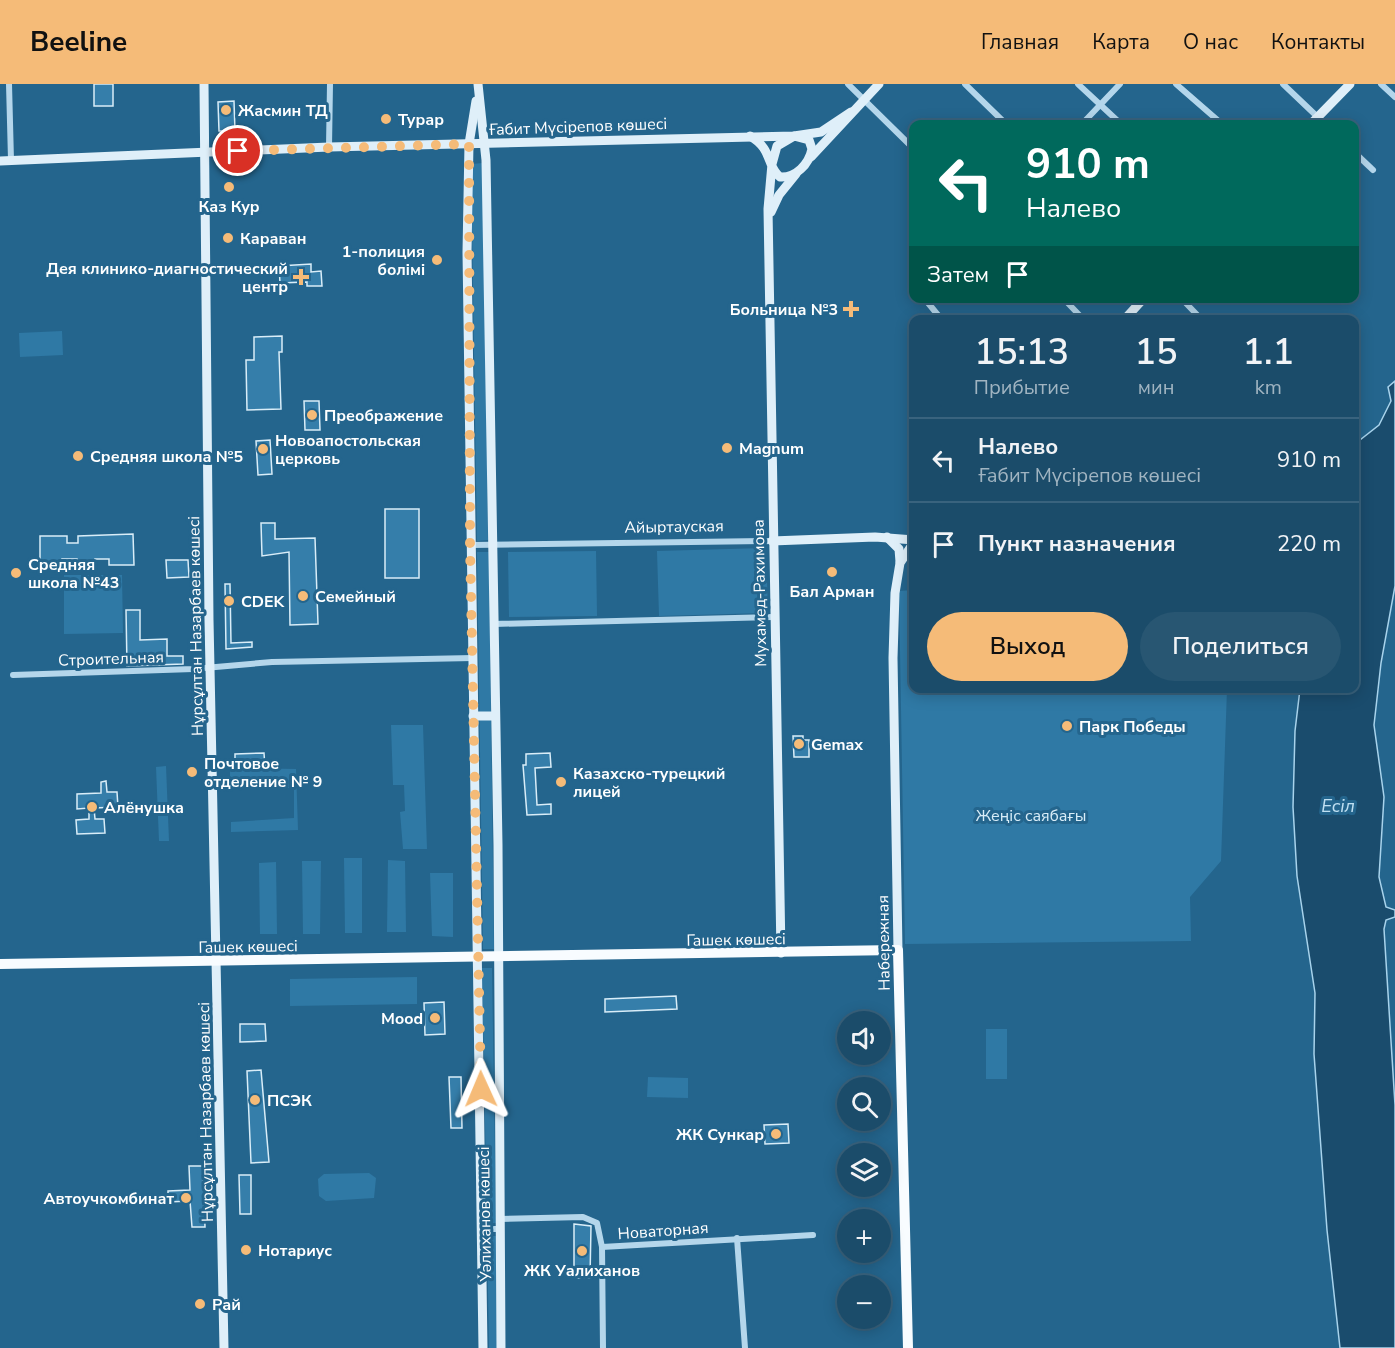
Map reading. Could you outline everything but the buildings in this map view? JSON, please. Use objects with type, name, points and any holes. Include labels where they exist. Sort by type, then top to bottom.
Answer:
[{"type":"main road","name":"Нұрсұлтан Назарбаев көшесі","points":[[204,84],[210,667],[224,1348]]},
{"type":"main road","points":[[750,136],[765,146],[776,175],[792,176],[879,84]]},
{"type":"main road","points":[[1320,120],[1350,84]]},
{"type":"main road","name":"Уәлиханов көшесі","points":[[478,88],[485,143],[493,545],[500,958],[501,1348]]},
{"type":"main road","name":"Уәлиханов көшесі","points":[[478,88],[469,144],[470,545],[483,1229],[483,1348]]},
{"type":"main road","name":"Ғабит Мүсірепов көшесі","points":[[11,160],[329,147],[794,136],[821,132],[851,112]]},
{"type":"main road","points":[[794,136],[806,138],[812,146],[811,155],[775,202],[767,231],[772,164],[777,146],[794,136]]},
{"type":"main road","points":[[0,161],[11,160]]},
{"type":"main road","name":"Мухамед-Рахимова","points":[[767,231],[781,953]]},
{"type":"main road","points":[[1129,315],[1139,303]]},
{"type":"main road","points":[[887,537],[899,549],[900,563]]},
{"type":"main road","name":"Айыртауская","points":[[772,541],[887,537],[909,540]]},
{"type":"main road","name":"Набережная","points":[[908,1348],[893,658],[896,582],[900,563],[909,549]]},
{"type":"main road","points":[[473,716],[495,716]]},
{"type":"main road","name":"Гашек көшесі","points":[[0,964],[898,950]]},
{"type":"street","points":[[9,84],[11,160]]},
{"type":"street","points":[[329,147],[330,84]]},
{"type":"street","points":[[848,84],[909,144]]},
{"type":"street","points":[[965,84],[1002,120]]},
{"type":"street","points":[[1078,84],[1117,120]]},
{"type":"street","points":[[1086,120],[1120,84]]},
{"type":"street","points":[[1176,84],[1217,120]]},
{"type":"street","points":[[1282,84],[1316,120]]},
{"type":"street","points":[[1381,84],[1395,97]]},
{"type":"street","points":[[1359,157],[1373,170]]},
{"type":"street","points":[[928,303],[938,315]]},
{"type":"street","points":[[1068,303],[1079,315]]},
{"type":"street","points":[[1186,303],[1197,315]]},
{"type":"street","name":"Айыртауская","points":[[470,545],[772,541]]},
{"type":"street","points":[[494,624],[774,617]]},
{"type":"street","points":[[210,667],[272,662],[473,658]]},
{"type":"street","name":"Строительная","points":[[13,675],[210,667]]},
{"type":"street","name":"Новаторная","points":[[500,1219],[587,1217],[598,1226],[602,1247],[813,1235]]},
{"type":"street","points":[[483,1229],[500,1229]]},
{"type":"street","points":[[738,1238],[745,1348]]},
{"type":"street","points":[[602,1247],[603,1348]]},
{"type":"green space","points":[[483,163],[488,540],[477,541],[471,164]]},
{"type":"green space","points":[[62,331],[63,355],[20,357],[19,333]]},
{"type":"green space","points":[[766,548],[768,613],[659,616],[657,551]]},
{"type":"green space","points":[[596,551],[597,616],[509,617],[508,552]]},
{"type":"green space","points":[[477,552],[489,552],[494,949],[483,949]]},
{"type":"green space","points":[[64,575],[122,575],[123,633],[64,634]]},
{"type":"green space","name":"Жеңіс саябағы","points":[[909,590],[909,693],[1227,693],[1221,861],[1190,897],[1191,941],[905,944],[899,591]]},
{"type":"green space","points":[[391,725],[423,725],[427,849],[403,849],[400,812],[405,811],[404,785],[393,785]]},
{"type":"green space","points":[[166,766],[169,841],[159,841],[156,767]]},
{"type":"green space","points":[[230,768],[296,769],[298,830],[231,832],[231,822],[294,818],[294,788],[230,786]]},
{"type":"green space","points":[[344,858],[362,858],[362,933],[345,933]]},
{"type":"green space","points":[[388,860],[405,861],[406,932],[387,932]]},
{"type":"green space","points":[[302,861],[321,861],[320,934],[303,934]]},
{"type":"green space","points":[[276,862],[277,934],[260,934],[259,863]]},
{"type":"green space","points":[[430,873],[453,873],[453,937],[432,936]]},
{"type":"green space","points":[[482,968],[492,968],[496,1223],[487,1223]]},
{"type":"green space","points":[[417,977],[417,1004],[290,1006],[290,979]]},
{"type":"green space","points":[[986,1029],[1007,1029],[1007,1079],[986,1079]]},
{"type":"green space","points":[[648,1077],[688,1078],[688,1098],[647,1097]]},
{"type":"green space","points":[[369,1173],[376,1178],[374,1198],[326,1201],[319,1196],[318,1179],[324,1174]]},
{"type":"green space","points":[[487,1236],[496,1236],[497,1348],[489,1348]]},
{"type":"water","name":"Есіл","points":[[1395,381],[1395,586],[1381,663],[1374,725],[1384,797],[1379,877],[1386,907],[1395,910],[1395,917],[1386,920],[1384,929],[1395,1105],[1395,1348],[1340,1348],[1327,1230],[1314,1054],[1315,993],[1297,876],[1293,807],[1295,731],[1300,693],[1359,693],[1359,442],[1379,425],[1391,401],[1388,387]]},
{"type":"place","name":"Жасмин ТД","points":[[226,110]]},
{"type":"place","name":"Турар","points":[[386,119]]},
{"type":"place","name":"Каз Кур","points":[[229,187]]},
{"type":"place","name":"Караван","points":[[228,238]]},
{"type":"place","name":"1-полиция болiмi","points":[[437,260]]},
{"type":"place","name":"Дея клинико-диагностический центр","points":[[301,277]]},
{"type":"place","name":"Больница №3","points":[[851,309]]},
{"type":"place","name":"Преображение","points":[[312,415]]},
{"type":"place","name":"Magnum","points":[[727,448]]},
{"type":"place","name":"Новоапостольская церковь","points":[[263,449]]},
{"type":"place","name":"Средняя школа №5","points":[[78,456]]},
{"type":"place","name":"Бал Арман","points":[[832,572]]},
{"type":"place","name":"Средняя школа №43","points":[[16,573]]},
{"type":"place","name":"Семейный","points":[[303,596]]},
{"type":"place","name":"CDEK","points":[[229,601]]},
{"type":"place","name":"Парк Победы","points":[[1067,726]]},
{"type":"place","name":"Gemax","points":[[799,744]]},
{"type":"place","name":"Почтовое отделение № 9","points":[[192,772]]},
{"type":"place","name":"Казахско-турецкий лицей","points":[[561,782]]},
{"type":"place","name":"Алёнушка","points":[[92,807]]},
{"type":"place","name":"Mood","points":[[435,1018]]},
{"type":"place","name":"ПСЭК","points":[[255,1100]]},
{"type":"place","name":"ЖК Сункар","points":[[776,1134]]},
{"type":"place","name":"Автоучкомбинат","points":[[186,1198]]},
{"type":"place","name":"Нотариус","points":[[246,1250]]},
{"type":"place","name":"ЖК Уалиханов","points":[[582,1251]]},
{"type":"place","name":"Рай","points":[[200,1304]]},
{"type":"route","points":[[238,151],[469,144],[470,545],[481,1089]]}]
